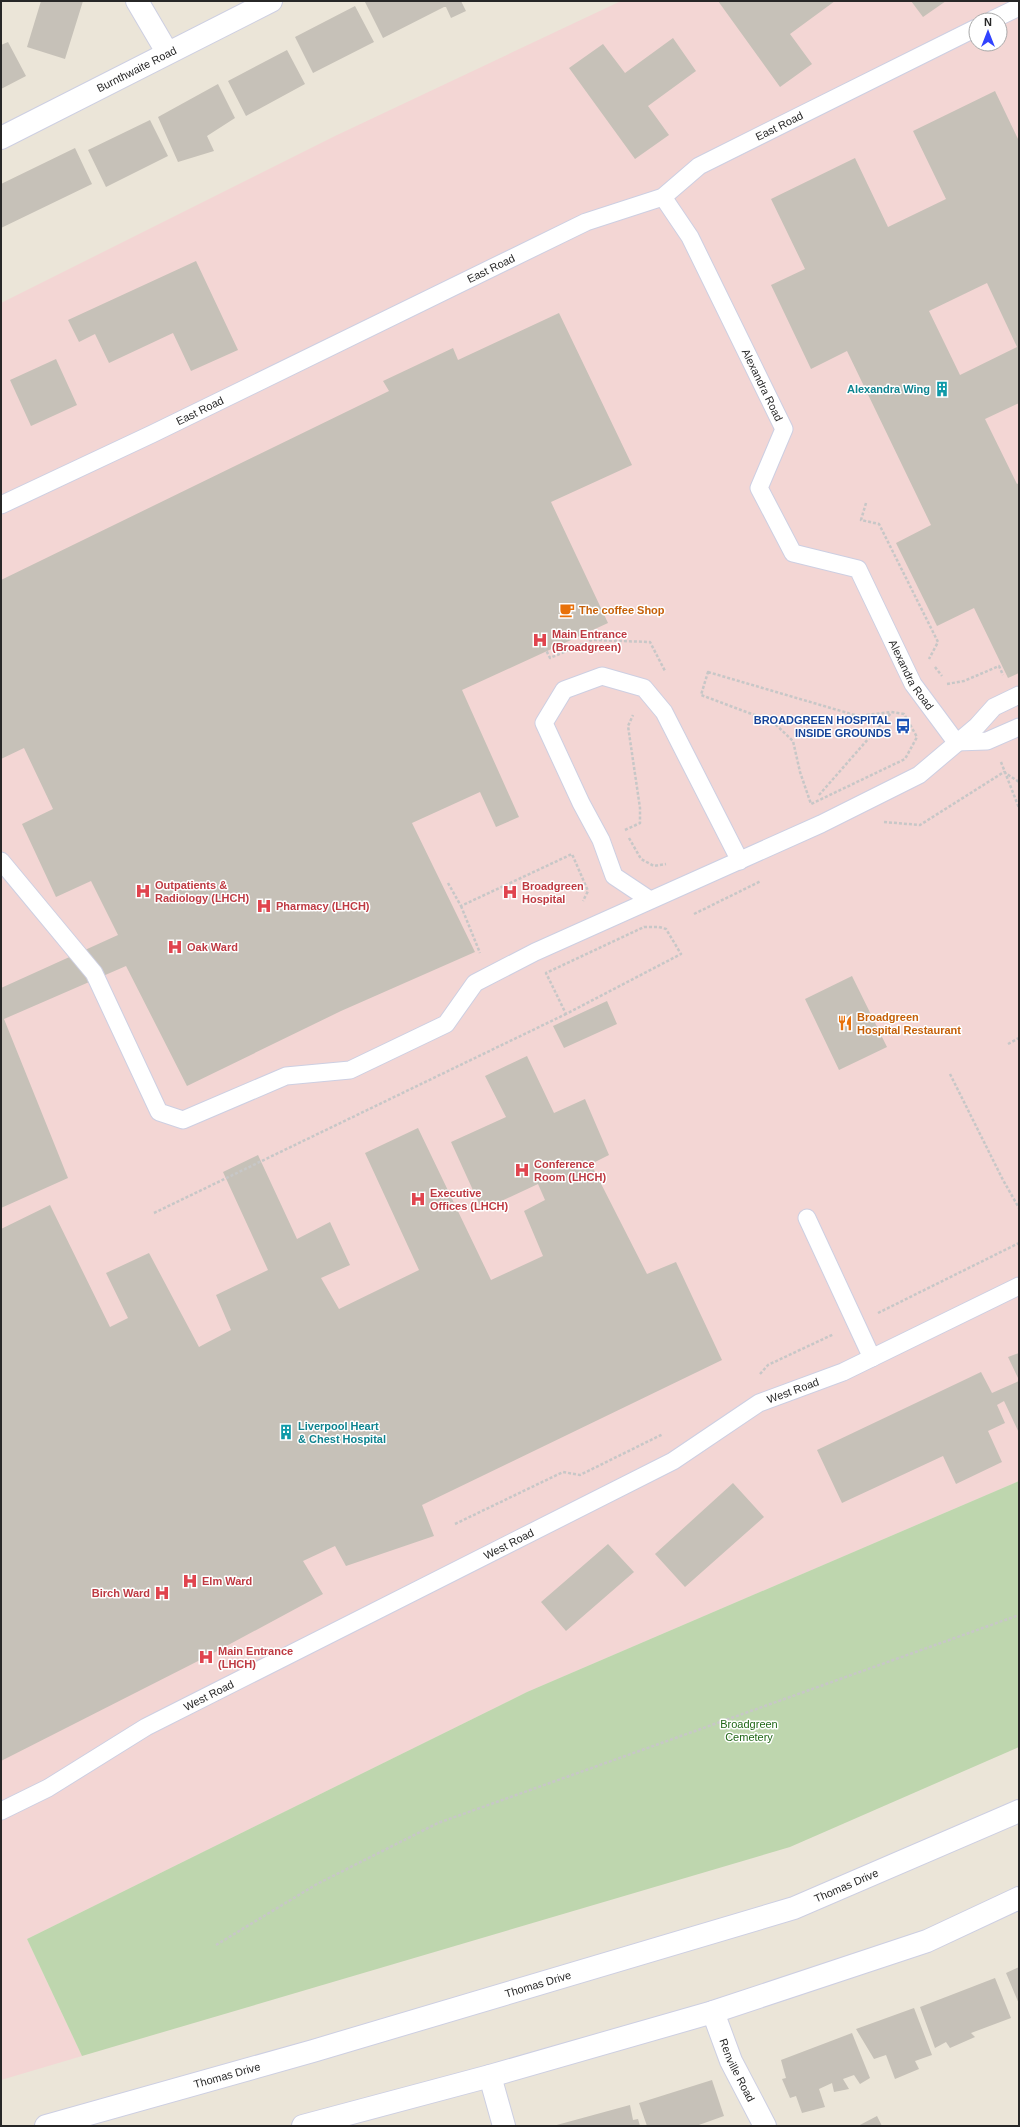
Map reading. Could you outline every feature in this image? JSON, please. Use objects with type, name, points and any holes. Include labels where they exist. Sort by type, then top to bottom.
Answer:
[{"type":"street","points":[[137,1],[167,52]]},
{"type":"street","name":"Burnthwaite Road","points":[[1,138],[167,52],[271,1]]},
{"type":"street","name":"Thomas Drive","points":[[46,2126],[314,2051],[794,1908],[1019,1811]]},
{"type":"street","points":[[303,2126],[490,2076],[713,2012],[928,1942],[1019,1898]]},
{"type":"street","name":"Renville Road","points":[[713,2012],[731,2061],[765,2126]]},
{"type":"street","points":[[490,2076],[504,2126]]},
{"type":"lane","points":[[1008,12],[1019,7]]},
{"type":"lane","name":"East Road","points":[[1,505],[152,434],[586,222],[663,197],[699,166],[968,32]]},
{"type":"lane","name":"Alexandra Road","points":[[663,197],[690,237],[784,430],[759,488],[793,553],[858,569],[913,684],[956,742]]},
{"type":"lane","points":[[650,900],[614,876],[601,840],[578,796],[544,723],[564,690],[602,676],[644,688],[664,712],[740,861]]},
{"type":"lane","points":[[1,861],[94,973],[159,1112],[183,1120],[286,1076],[350,1070],[446,1024],[475,983],[535,952],[650,900],[700,880],[821,824],[918,774],[977,726],[994,707],[1019,695]]},
{"type":"lane","points":[[956,742],[987,741],[1019,727]]},
{"type":"lane","points":[[807,1218],[872,1358]]},
{"type":"lane","name":"West Road","points":[[1,1811],[48,1788],[153,1724],[673,1461],[759,1403],[843,1372],[1019,1286]]},
{"type":"path","points":[[866,503],[861,520],[880,524],[938,642],[926,665]]},
{"type":"path","points":[[947,684],[964,681],[999,666],[1004,677]]},
{"type":"path","points":[[708,672],[858,716],[891,712],[904,714],[917,737],[905,759],[811,804],[800,772],[793,741],[773,722],[702,695],[708,672]]},
{"type":"path","points":[[634,712],[628,726],[640,808],[640,823],[624,830],[641,859],[654,866]]},
{"type":"path","points":[[811,804],[891,712]]},
{"type":"path","points":[[999,755],[1004,772],[1019,808]]},
{"type":"path","points":[[1004,772],[1019,782]]},
{"type":"path","points":[[920,825],[1004,772]]},
{"type":"path","points":[[461,906],[572,854],[588,891],[581,905]]},
{"type":"path","points":[[448,883],[461,906],[483,959]]},
{"type":"path","points":[[154,1213],[566,1014],[681,954],[666,929],[659,927],[644,927],[546,973],[566,1014]]},
{"type":"path","points":[[1008,1044],[1019,1038]]},
{"type":"path","points":[[950,1074],[1003,1180],[1019,1208]]},
{"type":"path","points":[[216,1945],[317,1884],[438,1822],[1019,1615]]},
{"type":"shaded area","name":"Broadgreen Hospital","points":[[621,1],[1019,1],[1019,1481],[527,1692],[27,1939],[82,2056],[1,2080],[1,303],[335,136]]},
{"type":"green space","name":"Broadgreen Cemetery","points":[[1019,1481],[1019,1747],[790,1847],[82,2056],[27,1939],[527,1692]]},
{"type":"building","points":[[41,1],[83,1],[65,59],[27,47]]},
{"type":"building","points":[[461,1],[466,11],[451,18],[446,7],[444,7],[383,38],[365,2]]},
{"type":"building","points":[[718,1],[835,1],[790,34],[812,64],[780,87]]},
{"type":"building","points":[[911,1],[946,1],[923,17]]},
{"type":"building","points":[[355,6],[374,42],[313,73],[295,37]]},
{"type":"building","points":[[673,38],[696,71],[648,106],[669,135],[635,159],[569,68],[603,44],[625,73]]},
{"type":"building","points":[[8,42],[26,76],[1,89],[1,45]]},
{"type":"building","points":[[287,50],[305,84],[246,116],[228,81]]},
{"type":"building","points":[[218,84],[235,118],[207,136],[214,151],[178,162],[158,117]]},
{"type":"building","name":"Alexandra Wing","points":[[995,91],[1019,141],[1019,403],[985,419],[1017,484],[1019,483],[1019,673],[1008,678],[974,608],[937,626],[896,543],[931,525],[847,351],[811,369],[771,285],[805,269],[771,199],[855,158],[888,227],[946,199],[913,131]],"holes":[[[987,283],[1017,347],[960,375],[929,311]]]},
{"type":"building","points":[[150,120],[168,156],[106,187],[88,150]]},
{"type":"building","points":[[75,148],[92,184],[1,228],[1,184]]},
{"type":"building","points":[[196,261],[238,350],[191,371],[173,333],[109,363],[95,334],[79,342],[68,320]]},
{"type":"building","points":[[559,313],[632,465],[551,502],[608,623],[462,690],[519,817],[496,827],[480,792],[412,823],[475,952],[341,1011],[187,1086],[126,966],[4,1019],[68,1178],[1,1208],[1,988],[118,935],[91,881],[56,897],[22,824],[53,809],[24,748],[1,759],[1,580],[389,391],[383,381],[453,348],[458,360]]},
{"type":"building","points":[[56,359],[77,405],[31,426],[10,380]]},
{"type":"building","name":"Broadgreen Hospital Restaurant","points":[[852,976],[887,1047],[839,1070],[805,999]]},
{"type":"building","points":[[607,1001],[617,1024],[564,1048],[553,1026]]},
{"type":"building","name":"Liverpool Heart & Chest Hospital","points":[[527,1056],[554,1113],[585,1099],[609,1155],[591,1164],[647,1274],[676,1262],[722,1360],[422,1505],[434,1536],[346,1566],[335,1546],[303,1561],[323,1594],[206,1657],[1,1761],[1,1229],[50,1205],[110,1327],[128,1318],[106,1273],[149,1253],[199,1347],[231,1330],[216,1295],[268,1270],[223,1172],[258,1155],[297,1239],[330,1222],[350,1265],[321,1278],[339,1309],[419,1270],[365,1153],[418,1128],[491,1280],[543,1256],[524,1211],[545,1200],[538,1184],[482,1210],[451,1142],[506,1117],[485,1076]]},
{"type":"building","points":[[1019,1353],[1019,1380],[1008,1357]]},
{"type":"building","points":[[981,1372],[992,1393],[1019,1381],[1019,1433],[1004,1401],[997,1405],[1005,1423],[988,1431],[1002,1462],[956,1484],[943,1456],[842,1503],[817,1450]]},
{"type":"building","points":[[733,1483],[764,1517],[685,1587],[655,1554]]},
{"type":"building","points":[[608,1544],[634,1572],[566,1631],[541,1602]]},
{"type":"building","points":[[1019,1967],[1019,2004],[1006,1973]]},
{"type":"building","points":[[995,1978],[1011,2018],[971,2033],[975,2037],[950,2048],[946,2042],[935,2048],[920,2007]]},
{"type":"building","points":[[914,2008],[932,2055],[915,2061],[919,2069],[895,2079],[886,2055],[874,2059],[856,2029]]},
{"type":"building","points":[[852,2033],[870,2078],[860,2084],[854,2075],[843,2079],[849,2089],[834,2092],[832,2083],[819,2089],[825,2107],[802,2113],[796,2096],[790,2098],[782,2079],[786,2078],[781,2060]]},
{"type":"building","points":[[712,2080],[724,2116],[696,2126],[647,2126],[639,2103]]},
{"type":"building","points":[[630,2105],[633,2120],[638,2119],[640,2126],[553,2126]]},
{"type":"building","points":[[877,2116],[882,2126],[858,2126]]},
{"type":"place","name":"Alexandra Wing","points":[[942,389]]},
{"type":"place","name":"The coffee Shop","points":[[567,610]]},
{"type":"place","name":"Main Entrance (Broadgreen)","points":[[540,640]]},
{"type":"place","name":"BROADGREEN HOSPITAL INSIDE GROUNDS","points":[[903,726]]},
{"type":"place","name":"Outpatients & Radiology (LHCH)","points":[[143,891]]},
{"type":"place","name":"Broadgreen Hospital","points":[[510,892]]},
{"type":"place","name":"Pharmacy (LHCH)","points":[[264,906]]},
{"type":"place","name":"Oak Ward","points":[[175,947]]},
{"type":"place","name":"Broadgreen Hospital Restaurant","points":[[845,1023]]},
{"type":"place","name":"Conference Room (LHCH)","points":[[522,1170]]},
{"type":"place","name":"Executive Offices (LHCH)","points":[[418,1199]]},
{"type":"place","name":"Liverpool Heart & Chest Hospital","points":[[286,1432]]},
{"type":"place","name":"Elm Ward","points":[[190,1581]]},
{"type":"place","name":"Birch Ward","points":[[162,1593]]},
{"type":"place","name":"Main Entrance (LHCH)","points":[[206,1657]]}]
